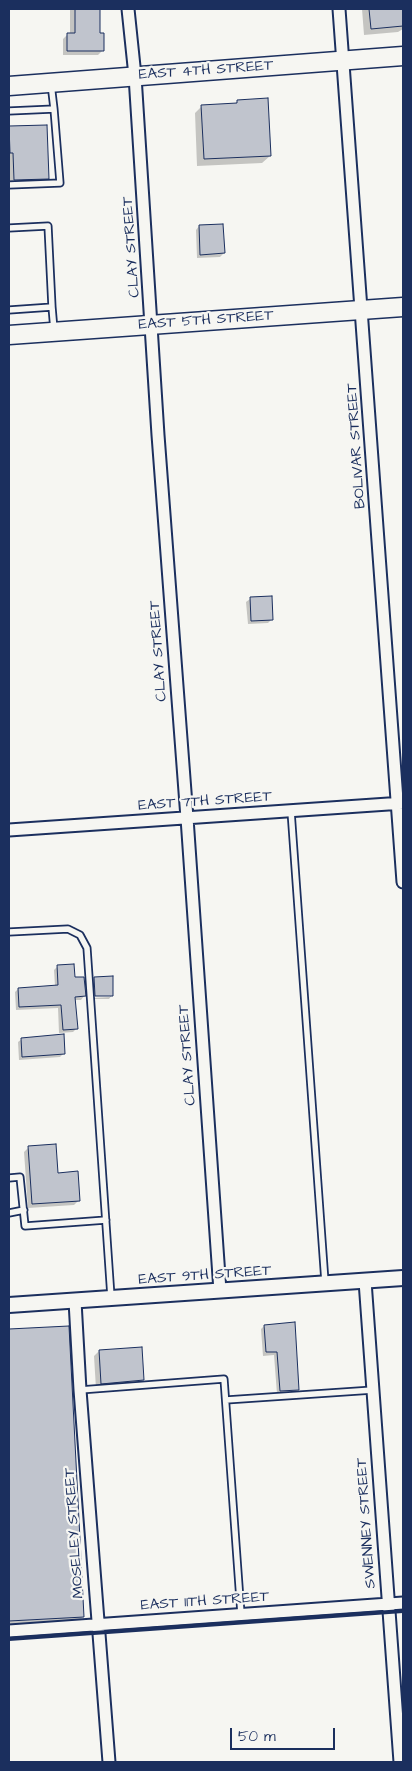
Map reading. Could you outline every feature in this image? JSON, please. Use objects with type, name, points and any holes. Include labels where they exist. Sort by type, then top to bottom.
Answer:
[{"type":"main road","name":"EAST 4TH STREET","points":[[9,86],[403,56]]},
{"type":"main road","name":"EAST 5TH STREET","points":[[9,335],[403,308]]},
{"type":"street","name":"CLAY STREET","points":[[128,9],[135,76],[158,434],[220,1291]]},
{"type":"street","name":"BOLIVAR STREET","points":[[339,9],[400,803],[403,882]]},
{"type":"street","name":"EAST 7TH STREET","points":[[9,830],[400,803]]},
{"type":"street","name":"EAST 9TH STREET","points":[[9,1304],[366,1282],[403,1278]]},
{"type":"street","name":"SWENNEY STREET","points":[[366,1282],[387,1604],[400,1762]]},
{"type":"street","name":"MOSELEY STREET","points":[[74,1301],[97,1625],[109,1762]]},
{"type":"street","name":"EAST 11TH STREET","points":[[9,1631],[403,1602]]},
{"type":"lane","points":[[9,185],[60,183],[51,82]]},
{"type":"lane","points":[[9,112],[54,109]]},
{"type":"lane","points":[[9,228],[48,226],[54,332]]},
{"type":"lane","points":[[9,310],[52,307]]},
{"type":"lane","points":[[292,811],[325,1284]]},
{"type":"lane","points":[[9,932],[68,929],[80,935],[87,948],[112,1298]]},
{"type":"lane","points":[[9,1178],[20,1177],[25,1226],[106,1220]]},
{"type":"lane","points":[[9,1213],[24,1210]]},
{"type":"lane","points":[[80,1390],[224,1379],[241,1614]]},
{"type":"lane","points":[[226,1400],[374,1390]]},
{"type":"building","points":[[75,9],[100,9],[100,33],[104,33],[104,51],[67,51],[67,33],[75,33]]},
{"type":"building","points":[[369,9],[403,9],[403,26],[371,29]]},
{"type":"building","points":[[268,98],[271,156],[204,159],[201,105],[237,103],[237,100]]},
{"type":"building","points":[[47,125],[49,179],[14,180],[9,126]]},
{"type":"building","points":[[223,224],[225,253],[200,255],[199,225]]},
{"type":"building","points":[[272,596],[273,620],[251,621],[250,597]]},
{"type":"building","points":[[74,964],[75,977],[84,977],[86,996],[75,997],[78,1029],[63,1030],[61,1005],[19,1007],[18,988],[58,985],[57,965]]},
{"type":"building","points":[[113,976],[113,996],[95,996],[94,977]]},
{"type":"building","points":[[64,1034],[65,1054],[22,1057],[21,1038]]},
{"type":"building","points":[[56,1144],[58,1173],[78,1171],[80,1201],[32,1204],[28,1146]]},
{"type":"building","points":[[295,1322],[299,1390],[280,1391],[277,1352],[266,1352],[264,1325]]},
{"type":"building","points":[[69,1326],[84,1617],[9,1621],[9,1329]]},
{"type":"building","points":[[142,1347],[144,1380],[101,1384],[99,1350]]},
{"type":"railway","points":[[9,1639],[403,1611]]}]
